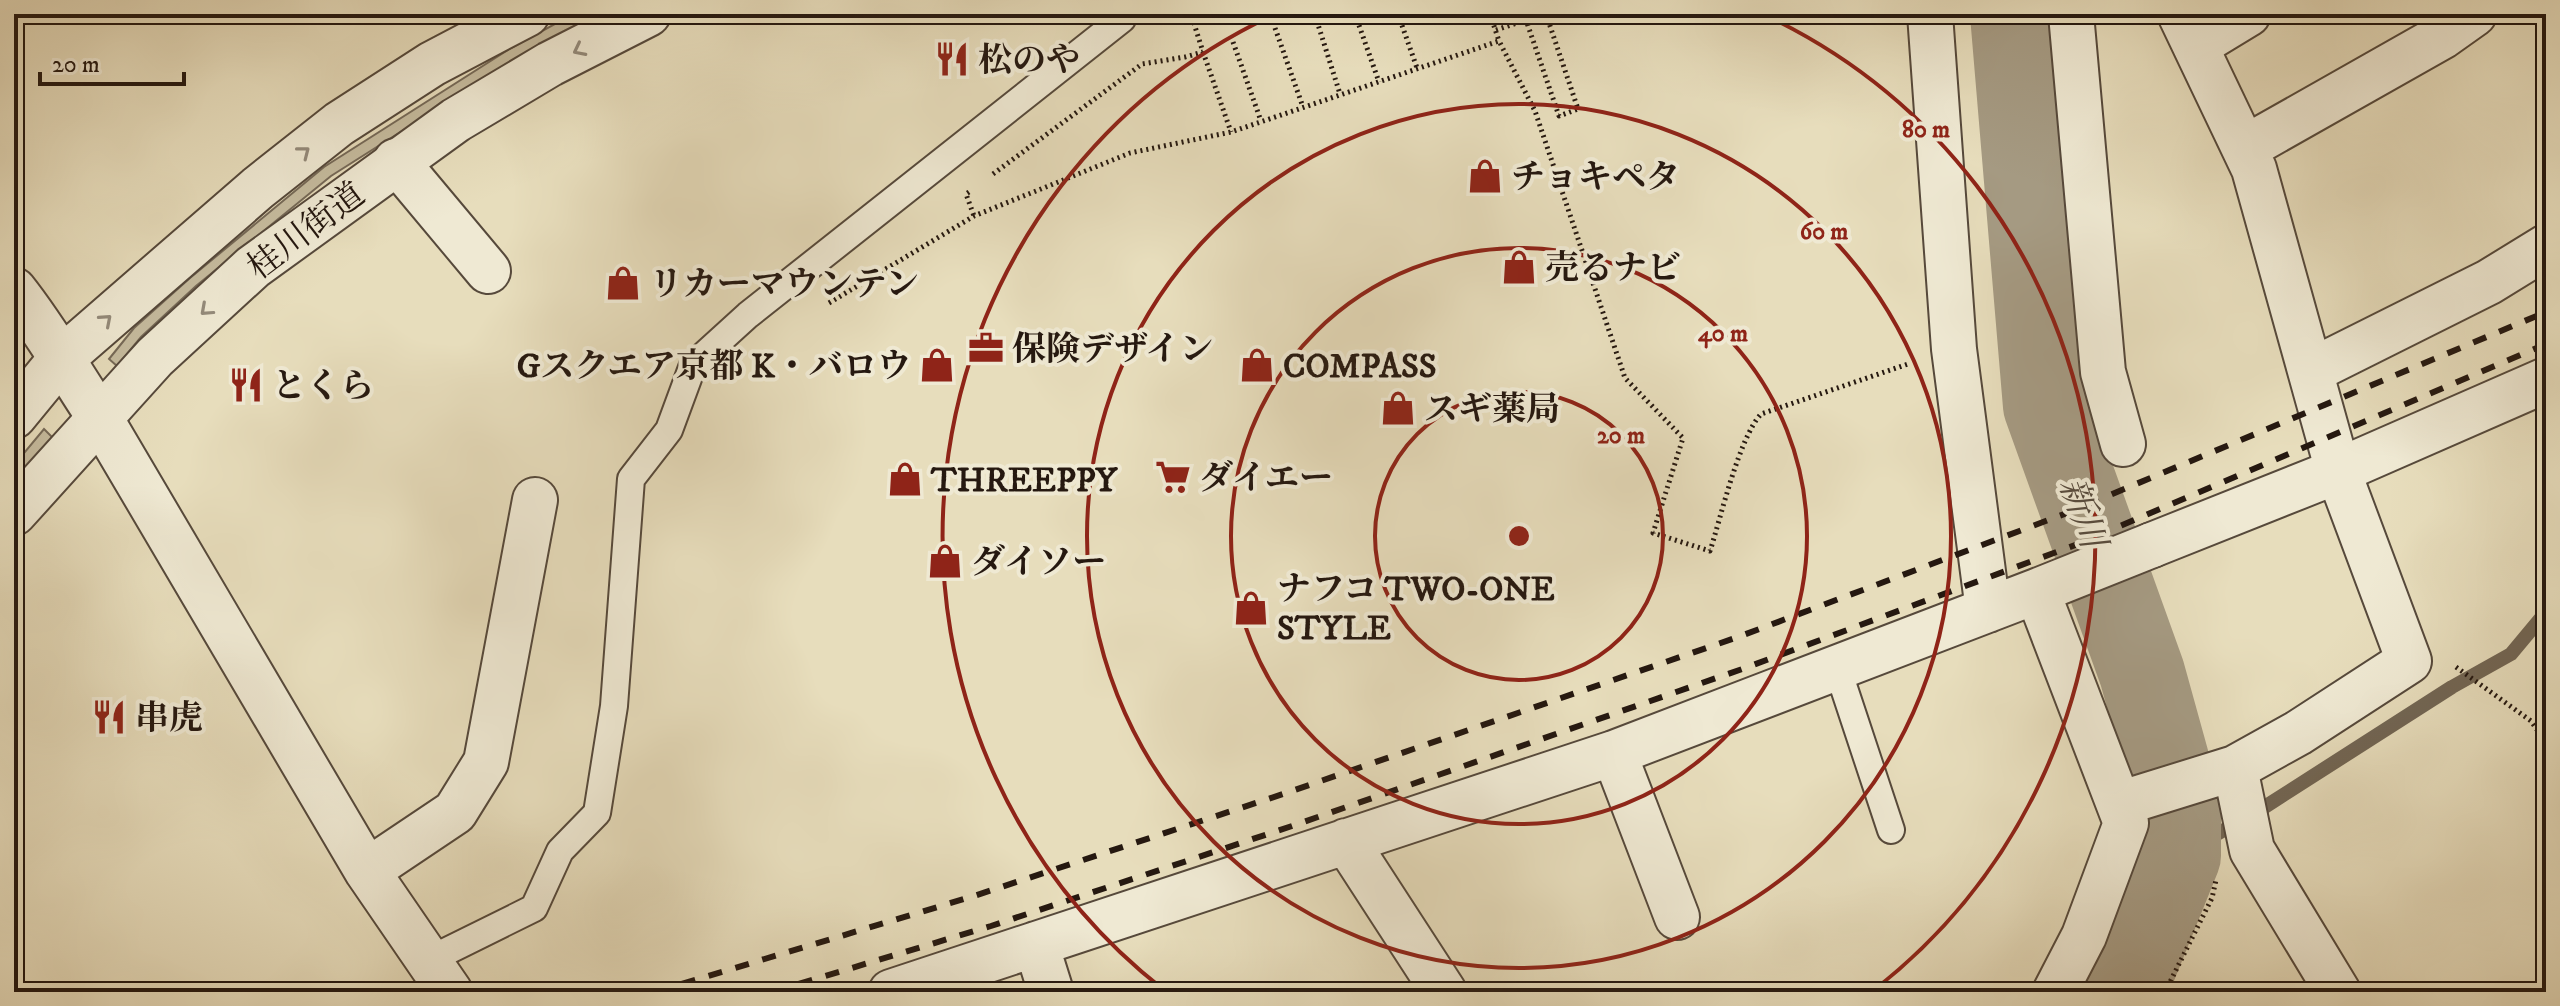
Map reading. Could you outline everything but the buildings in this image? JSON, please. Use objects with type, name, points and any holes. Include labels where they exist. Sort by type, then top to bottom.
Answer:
[{"type":"street","name":"桂川街道","points":[[14,416],[60,360],[258,188],[339,124],[432,64],[527,14]]},
{"type":"street","name":"桂川街道","points":[[14,513],[155,357],[253,267],[456,120],[550,64],[648,14]]},
{"type":"street","points":[[1930,14],[1954,349],[1988,610]]},
{"type":"street","points":[[2071,14],[2103,372],[2123,444]]},
{"type":"street","points":[[2126,802],[2230,769],[2298,733],[2409,661],[2338,471],[2254,169],[2189,29],[2248,14]]},
{"type":"street","points":[[2245,148],[2443,36],[2474,14]]},
{"type":"street","points":[[396,161],[488,271]]},
{"type":"street","points":[[2311,371],[2489,282],[2546,247]]},
{"type":"street","points":[[14,290],[41,325],[60,360],[100,418],[367,871],[439,976]]},
{"type":"street","points":[[891,992],[1614,753],[2037,591],[2338,471],[2546,380]]},
{"type":"street","points":[[367,871],[455,812],[486,762],[535,500]]},
{"type":"street","points":[[2037,591],[2126,802],[2126,823],[2084,936],[2055,992]]},
{"type":"street","points":[[1614,753],[1677,917]]},
{"type":"street","points":[[2230,769],[2252,850],[2338,992]]},
{"type":"street","points":[[1346,841],[1444,992]]},
{"type":"street","points":[[1036,944],[1051,992]]},
{"type":"lane","points":[[439,976],[534,908],[560,851],[597,813],[614,706],[631,479],[669,430],[693,365],[748,315],[1122,19],[1123,14]]},
{"type":"lane","points":[[1837,667],[1891,830]]},
{"type":"path","points":[[1191,14],[1231,132]]},
{"type":"path","points":[[1355,14],[1379,82]]},
{"type":"path","points":[[1398,14],[1417,68]]},
{"type":"path","points":[[1490,14],[1499,41],[1535,111],[1625,378],[1683,438],[1653,533],[1710,551],[1751,424],[1761,414],[1954,349]]},
{"type":"path","points":[[1496,30],[1526,20],[1559,116],[1578,109],[1546,14]]},
{"type":"path","points":[[1315,15],[1340,95]]},
{"type":"path","points":[[1275,28],[1303,107]]},
{"type":"path","points":[[841,297],[974,216],[1130,153],[1231,132],[1499,41]]},
{"type":"path","points":[[1233,42],[1261,121]]},
{"type":"path","points":[[991,176],[1142,64],[1203,52]]},
{"type":"path","points":[[974,216],[966,194],[978,185]]},
{"type":"path","points":[[2409,661],[2432,651],[2531,721],[2546,743]]},
{"type":"path","points":[[2165,992],[2212,898],[2224,849],[2247,825]]},
{"type":"shaded area","points":[[573,14],[601,14],[443,105],[331,176],[196,286],[141,337],[117,366],[109,359],[134,328],[324,167],[511,48]]},
{"type":"shaded area","points":[[44,429],[54,439],[14,484],[14,465]]},
{"type":"waterway","name":"新川","points":[[2013,14],[2046,406],[2142,673],[2178,803],[2178,856],[2130,975],[2120,992]]},
{"type":"waterway","points":[[2178,856],[2263,808],[2452,687],[2511,654],[2546,612]]},
{"type":"railway","points":[[655,992],[974,896],[1283,794],[1738,637],[2067,513],[2546,312]]},
{"type":"railway","points":[[772,992],[991,926],[1292,826],[1745,668],[2078,544],[2546,344]]},
{"type":"place","name":"松のや","points":[[952,59]]},
{"type":"place","name":"チョキペタ","points":[[1485,176]]},
{"type":"place","name":"売るナビ","points":[[1519,267]]},
{"type":"place","name":"リカーマウンテン","points":[[623,283]]},
{"type":"place","name":"保険デザイン","points":[[986,348]]},
{"type":"place","name":"Gスクエア京都 K・バロウ","points":[[937,365]]},
{"type":"place","name":"COMPASS","points":[[1257,365]]},
{"type":"place","name":"とくら","points":[[246,385]]},
{"type":"place","name":"スギ薬局","points":[[1398,408]]},
{"type":"place","name":"ダイエー","points":[[1173,477]]},
{"type":"place","name":"THREEPPY","points":[[905,479]]},
{"type":"place","name":"ダイソー","points":[[945,561]]},
{"type":"place","name":"ナフコ TWO-ONE STYLE","points":[[1251,608]]},
{"type":"place","name":"串虎","points":[[109,717]]}]
